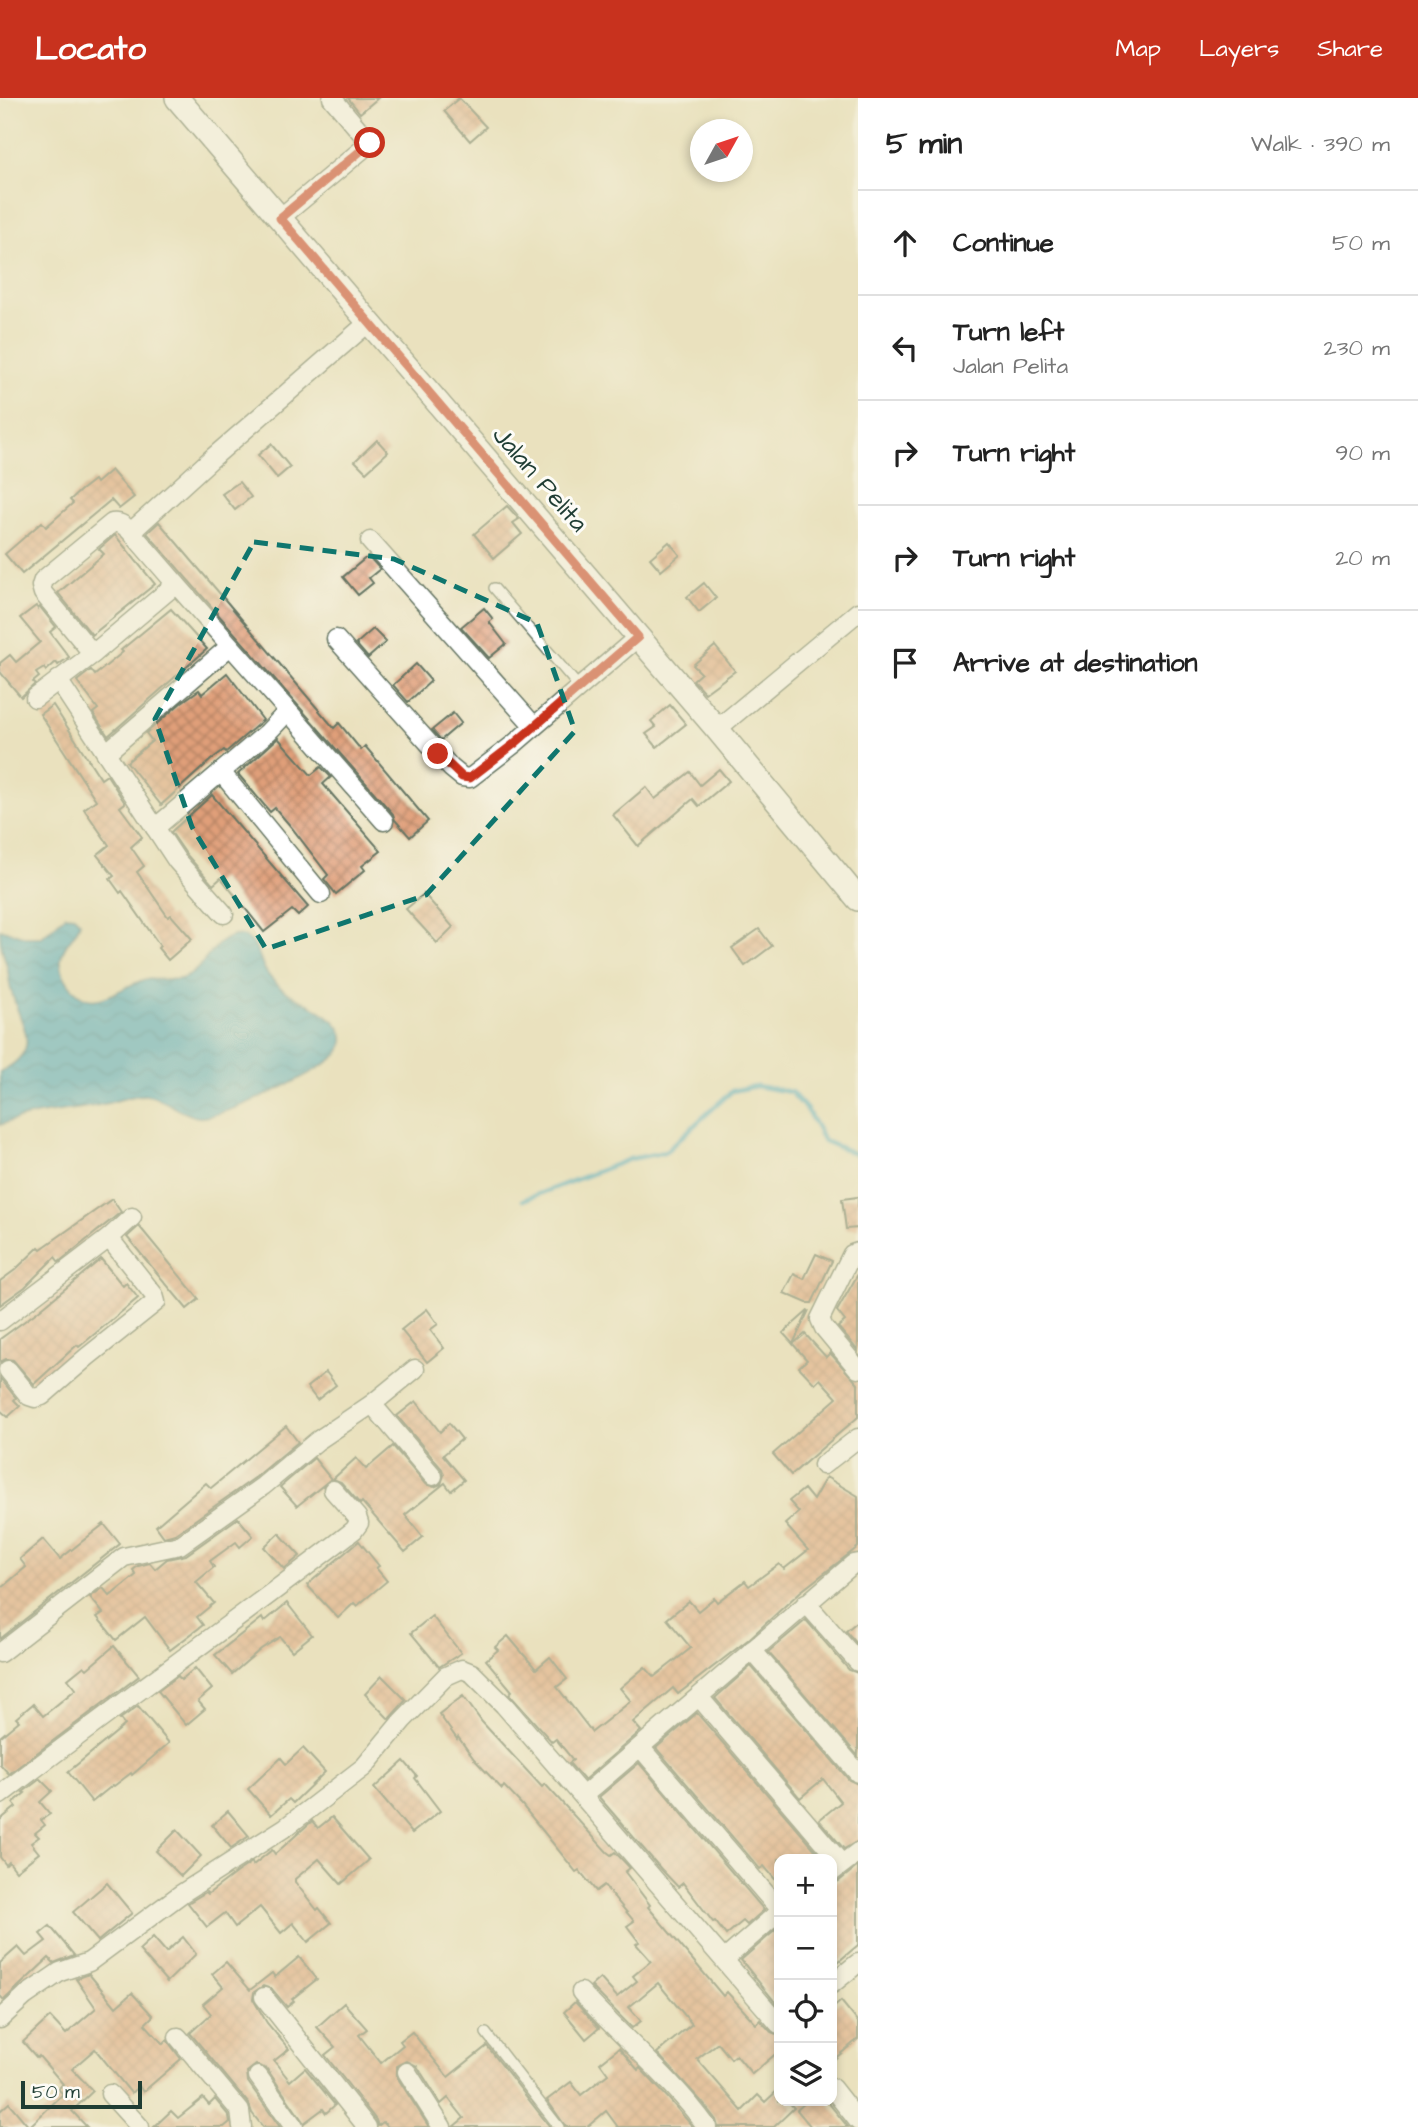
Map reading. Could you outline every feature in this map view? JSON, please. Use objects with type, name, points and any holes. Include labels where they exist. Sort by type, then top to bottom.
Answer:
[{"type":"street","name":"Jalan Pelita","points":[[177,98],[717,729],[858,899]]},
{"type":"street","points":[[280,218],[370,143],[332,98]]},
{"type":"street","points":[[131,532],[369,322]]},
{"type":"street","points":[[93,654],[43,593],[41,586],[43,580],[112,523],[118,522],[131,532],[229,648],[384,821]]},
{"type":"street","points":[[370,541],[534,726]]},
{"type":"street","points":[[35,698],[93,654],[176,584]]},
{"type":"street","points":[[717,729],[858,612]]},
{"type":"street","points":[[336,639],[438,754],[462,777],[470,778],[638,637]]},
{"type":"street","points":[[106,753],[229,648]]},
{"type":"street","points":[[58,680],[177,861],[224,914]]},
{"type":"street","points":[[155,828],[268,732],[288,711]]},
{"type":"street","points":[[221,772],[321,894]]},
{"type":"street","points":[[0,1321],[109,1238],[132,1217]]},
{"type":"street","points":[[8,1370],[29,1396],[42,1396],[156,1302],[154,1294],[109,1238]]},
{"type":"street","points":[[858,1252],[852,1254],[820,1319],[824,1328],[858,1369]]},
{"type":"street","points":[[0,1653],[124,1557],[180,1545],[263,1486],[317,1441],[372,1404],[415,1369]]},
{"type":"street","points":[[372,1404],[433,1476]]},
{"type":"street","points":[[823,1465],[858,1438]]},
{"type":"street","points":[[0,1795],[244,1615],[354,1530],[359,1523],[357,1517],[332,1490]]},
{"type":"street","points":[[584,1795],[806,1603],[853,1564],[858,1563]]},
{"type":"street","points":[[806,1603],[858,1662]]},
{"type":"street","points":[[752,1650],[858,1773]]},
{"type":"street","points":[[0,2019],[25,1996],[60,1972],[89,1962],[181,1894],[286,1827],[364,1767],[402,1720],[454,1671],[462,1669],[480,1680],[584,1795],[774,2018]]},
{"type":"street","points":[[699,1697],[826,1854]]},
{"type":"street","points":[[640,1747],[774,1905]]},
{"type":"street","points":[[837,1868],[858,1852]]},
{"type":"street","points":[[724,1959],[774,1915]]},
{"type":"street","points":[[837,1980],[858,1963]]},
{"type":"street","points":[[581,1992],[613,2028],[670,2081],[707,2127]]},
{"type":"street","points":[[264,1997],[367,2127]]},
{"type":"street","points":[[178,2037],[240,2111],[242,2127]]},
{"type":"street","points":[[407,2072],[442,2127]]},
{"type":"street","points":[[258,2076],[294,2127]]},
{"type":"street","points":[[110,2094],[140,2127]]},
{"type":"street","points":[[837,2094],[858,2121]]},
{"type":"lane","points":[[494,588],[580,688]]},
{"type":"lane","points":[[486,2033],[559,2127]]},
{"type":"highlighted area","points":[[254,542],[394,559],[537,623],[575,731],[426,895],[266,949],[192,827],[155,719]]},
{"type":"water","points":[[66,915],[74,916],[80,922],[62,954],[62,969],[69,984],[87,999],[105,997],[144,980],[176,980],[186,977],[198,968],[220,943],[234,936],[241,936],[251,941],[271,979],[323,1013],[341,1030],[343,1040],[340,1051],[317,1069],[274,1092],[210,1116],[191,1115],[145,1095],[26,1117],[0,1125],[0,1072],[22,1055],[26,1037],[11,990],[0,929],[26,937],[42,937]]},
{"type":"building","points":[[348,98],[378,98],[360,113]]},
{"type":"building","points":[[459,98],[486,127],[470,141],[444,111]]},
{"type":"building","points":[[377,440],[388,452],[366,472],[355,461]]},
{"type":"building","points":[[271,444],[290,467],[277,478],[258,455]]},
{"type":"building","points":[[111,470],[134,497],[119,509],[111,500],[22,574],[5,554],[42,522],[46,527],[73,503],[70,500],[81,490],[94,480],[96,483]]},
{"type":"building","points":[[239,482],[251,497],[235,510],[222,494]]},
{"type":"building","points":[[507,506],[519,519],[513,523],[522,534],[494,558],[474,534]]},
{"type":"building","points":[[159,522],[334,728],[339,723],[361,750],[365,746],[428,821],[410,837],[393,814],[147,533]]},
{"type":"building","points":[[115,535],[155,584],[92,635],[58,593],[104,554],[99,549]]},
{"type":"building","points":[[669,542],[680,555],[661,571],[650,558]]},
{"type":"building","points":[[368,556],[380,569],[369,578],[373,583],[358,595],[343,577]]},
{"type":"building","points":[[704,583],[716,598],[699,612],[687,597]]},
{"type":"building","points":[[36,606],[38,609],[40,607],[56,627],[50,632],[69,657],[58,665],[56,662],[46,671],[44,668],[36,673],[39,677],[33,682],[35,684],[21,697],[0,672],[0,663],[10,655],[16,662],[40,642],[20,618]]},
{"type":"building","points":[[484,608],[493,619],[489,622],[506,644],[489,658],[461,627]]},
{"type":"building","points":[[171,609],[207,649],[108,736],[93,713],[98,709],[77,681],[91,670],[95,675]]},
{"type":"building","points":[[373,629],[386,642],[368,658],[356,644]]},
{"type":"building","points":[[715,646],[735,671],[705,693],[693,680],[701,673],[693,665]]},
{"type":"building","points":[[416,664],[431,681],[408,702],[393,685]]},
{"type":"building","points":[[227,673],[263,720],[226,752],[224,750],[212,759],[161,805],[127,762],[152,741],[146,733],[182,702],[199,690],[202,694]]},
{"type":"building","points":[[53,705],[101,779],[107,775],[125,803],[120,807],[142,837],[131,847],[144,866],[137,872],[168,917],[171,915],[192,939],[168,960],[122,891],[120,893],[110,879],[114,876],[97,855],[109,845],[84,809],[96,800],[40,714]]},
{"type":"building","points":[[670,705],[686,724],[657,747],[646,734],[656,727],[651,721]]},
{"type":"building","points":[[453,713],[461,723],[441,740],[432,730]]},
{"type":"building","points":[[278,738],[311,775],[321,767],[331,777],[323,784],[381,851],[362,866],[365,870],[336,894],[324,879],[328,875],[292,828],[275,808],[270,812],[238,774]]},
{"type":"building","points":[[719,769],[729,781],[699,806],[693,799],[638,846],[613,815],[646,787],[655,799],[690,772],[700,785]]},
{"type":"building","points":[[212,795],[308,907],[298,916],[292,910],[264,932],[221,878],[213,885],[186,854],[171,832]]},
{"type":"building","points":[[424,894],[453,927],[437,943],[406,909]]},
{"type":"building","points":[[759,929],[772,946],[745,966],[732,948]]},
{"type":"building","points":[[858,1197],[858,1228],[846,1229],[842,1199]]},
{"type":"building","points":[[112,1199],[121,1212],[59,1262],[55,1257],[25,1287],[0,1305],[0,1281],[39,1247],[41,1249]]},
{"type":"building","points":[[139,1226],[199,1299],[187,1309],[127,1237]]},
{"type":"building","points":[[816,1254],[832,1261],[812,1303],[784,1293],[794,1274],[804,1279]]},
{"type":"building","points":[[101,1259],[123,1286],[126,1283],[138,1298],[79,1347],[77,1345],[34,1384],[13,1360],[0,1362],[0,1339]]},
{"type":"building","points":[[858,1274],[858,1351],[838,1327],[845,1321],[837,1311]]},
{"type":"building","points":[[427,1309],[438,1324],[430,1330],[444,1348],[427,1362],[401,1330]]},
{"type":"building","points":[[809,1310],[793,1344],[783,1333]]},
{"type":"building","points":[[805,1334],[826,1357],[830,1353],[858,1384],[858,1417],[791,1475],[773,1454],[837,1398],[820,1379],[815,1384],[799,1367],[807,1360],[793,1344]]},
{"type":"building","points":[[326,1372],[336,1385],[317,1400],[307,1387]]},
{"type":"building","points":[[0,1378],[20,1406],[8,1417],[0,1410]]},
{"type":"building","points":[[416,1401],[440,1432],[449,1423],[462,1439],[443,1455],[464,1480],[451,1491],[445,1483],[405,1515],[423,1537],[405,1552],[362,1502],[360,1504],[341,1482],[333,1479],[356,1458],[366,1469],[393,1446],[425,1484],[434,1487],[441,1484],[444,1475],[442,1469],[397,1416]]},
{"type":"building","points":[[286,1426],[298,1442],[256,1477],[175,1534],[164,1537],[156,1526],[206,1483],[211,1488]]},
{"type":"building","points":[[314,1458],[331,1479],[297,1506],[280,1487]]},
{"type":"building","points":[[826,1477],[858,1496],[858,1547],[800,1592],[749,1639],[678,1694],[673,1688],[633,1722],[641,1731],[584,1780],[569,1763],[573,1760],[556,1739],[552,1742],[509,1694],[512,1691],[486,1660],[498,1650],[495,1647],[508,1636],[536,1669],[550,1657],[567,1679],[557,1687],[592,1732],[631,1701],[620,1688],[645,1667],[654,1677],[691,1648],[667,1619],[689,1601],[698,1611],[714,1598],[717,1602],[745,1581],[749,1586],[779,1564],[784,1569],[808,1550],[785,1524],[799,1512],[789,1501],[804,1489],[813,1500]]},
{"type":"building","points":[[238,1518],[253,1536],[240,1547],[236,1542],[210,1561],[214,1567],[196,1582],[214,1603],[197,1617],[203,1625],[170,1650],[145,1617],[116,1640],[97,1617],[103,1613],[90,1597],[103,1588],[110,1596],[136,1575],[133,1570],[138,1566],[150,1563],[155,1569],[167,1559],[186,1555]]},
{"type":"building","points":[[104,1524],[120,1544],[0,1639],[0,1589],[26,1567],[20,1559],[43,1539],[60,1559]]},
{"type":"building","points":[[279,1533],[300,1556],[284,1569],[264,1547]]},
{"type":"building","points":[[359,1541],[387,1581],[357,1606],[354,1603],[338,1618],[307,1585]]},
{"type":"building","points":[[287,1603],[312,1635],[292,1651],[280,1637],[232,1674],[215,1655],[262,1618],[264,1622]]},
{"type":"building","points":[[432,1616],[461,1653],[439,1667],[411,1633]]},
{"type":"building","points":[[806,1620],[849,1670],[858,1673],[858,1756],[768,1652]]},
{"type":"building","points":[[858,1621],[858,1645],[846,1631]]},
{"type":"building","points":[[114,1646],[139,1676],[9,1774],[0,1764],[0,1737],[19,1721],[16,1718],[33,1704],[43,1716],[76,1689],[68,1679],[84,1666],[87,1669]]},
{"type":"building","points":[[751,1666],[849,1780],[858,1784],[858,1841],[844,1849],[819,1820],[841,1802],[823,1779],[800,1798],[715,1698]]},
{"type":"building","points":[[195,1668],[212,1689],[198,1701],[205,1709],[186,1725],[158,1691],[178,1676],[181,1680]]},
{"type":"building","points":[[382,1676],[406,1700],[389,1719],[365,1694]]},
{"type":"building","points":[[463,1696],[482,1722],[542,1787],[545,1784],[607,1852],[611,1855],[615,1852],[630,1868],[625,1872],[650,1905],[648,1907],[723,1996],[727,1992],[756,2024],[760,2020],[774,2033],[774,2055],[752,2074],[736,2055],[731,2059],[718,2043],[697,2059],[742,2111],[758,2095],[765,2102],[774,2094],[774,2106],[792,2106],[794,2108],[774,2127],[718,2127],[702,2102],[657,2053],[692,2024],[658,1983],[629,2007],[641,2021],[632,2028],[591,1986],[600,1978],[617,1997],[637,1981],[633,1976],[651,1961],[636,1944],[639,1942],[627,1926],[634,1921],[604,1885],[596,1891],[579,1870],[576,1872],[522,1805],[504,1786],[502,1789],[474,1759],[439,1714]]},
{"type":"building","points":[[138,1706],[169,1743],[132,1775],[131,1773],[113,1785],[92,1802],[68,1772],[125,1725],[120,1719]]},
{"type":"building","points":[[697,1713],[819,1854],[774,1854],[774,1878],[764,1866],[760,1869],[656,1748]]},
{"type":"building","points":[[303,1748],[325,1772],[293,1803],[289,1799],[271,1815],[248,1789],[281,1758],[286,1764]]},
{"type":"building","points":[[404,1761],[440,1811],[412,1833],[374,1788]]},
{"type":"building","points":[[639,1763],[764,1910],[747,1925],[743,1921],[726,1935],[683,1883],[678,1887],[599,1797]]},
{"type":"building","points":[[40,1779],[52,1791],[40,1802],[50,1814],[41,1820],[45,1825],[35,1833],[39,1837],[31,1843],[39,1853],[16,1871],[9,1862],[6,1865],[0,1857],[0,1820],[16,1807],[13,1803],[25,1793],[23,1792]]},
{"type":"building","points":[[228,1811],[249,1836],[231,1848],[212,1825]]},
{"type":"building","points":[[332,1817],[369,1860],[341,1884],[319,1859],[295,1879],[317,1910],[319,1908],[331,1923],[308,1942],[293,1923],[281,1933],[260,1907],[235,1927],[225,1913],[207,1927],[188,1903],[206,1892],[208,1894],[272,1850],[275,1854],[312,1821],[318,1828]]},
{"type":"building","points":[[177,1830],[201,1856],[181,1876],[156,1851]]},
{"type":"building","points":[[858,1866],[858,1945],[837,1963],[837,1882]]},
{"type":"building","points":[[107,1883],[132,1913],[98,1941],[73,1912]]},
{"type":"building","points":[[50,1926],[74,1955],[54,1963],[49,1958],[4,2000],[0,1996],[0,1963],[18,1947],[26,1956],[46,1941],[40,1934]]},
{"type":"building","points":[[774,1931],[774,2001],[741,1960]]},
{"type":"building","points":[[153,1937],[166,1952],[183,1937],[196,1954],[167,1982],[139,1950]]},
{"type":"building","points":[[299,1957],[317,1979],[292,1999],[294,2001],[287,2007],[272,1989],[263,1986],[254,1992],[253,1999],[267,2023],[289,2049],[274,2061],[290,2081],[305,2068],[335,2105],[326,2113],[323,2109],[304,2123],[267,2069],[256,2065],[247,2072],[248,2082],[280,2127],[263,2127],[252,2113],[249,2104],[190,2033],[211,2014],[203,2004],[223,1987],[212,1974],[226,1962],[250,1990],[272,1973],[275,1977]]},
{"type":"building","points":[[89,1974],[116,2007],[132,1993],[153,2016],[145,2024],[163,2044],[167,2040],[181,2059],[143,2092],[139,2086],[131,2093],[95,2049],[72,2069],[93,2091],[72,2111],[87,2127],[29,2127],[63,2094],[58,2089],[63,2084],[23,2042],[50,2017],[66,2034],[96,2008],[76,1979]]},
{"type":"building","points":[[841,2001],[858,2022],[858,2039],[837,2057],[837,2043],[837,2005]]},
{"type":"building","points":[[575,2002],[599,2028],[586,2039],[564,2012]]},
{"type":"building","points":[[344,2003],[367,2029],[359,2035],[381,2063],[403,2045],[400,2041],[412,2032],[448,2077],[487,2046],[550,2127],[453,2127],[464,2118],[448,2098],[441,2104],[417,2066],[407,2061],[397,2066],[397,2077],[429,2127],[388,2127],[383,2122],[378,2126],[325,2055],[335,2047],[317,2027]]},
{"type":"building","points":[[619,2048],[693,2127],[618,2127],[606,2111],[587,2127],[566,2127],[547,2100],[571,2082],[581,2095],[608,2074],[600,2063]]},
{"type":"building","points":[[203,2098],[209,2105],[215,2099],[229,2116],[230,2122],[224,2127],[154,2127],[171,2111],[178,2118]]},
{"type":"building","points":[[9,2103],[29,2127],[0,2127],[0,2111]]},
{"type":"building","points":[[801,2106],[831,2106],[848,2127],[811,2127],[797,2110]]},
{"type":"waterway","points":[[523,1200],[630,1159],[665,1152],[732,1091],[756,1086],[791,1092],[807,1110],[824,1141],[858,1155]]},
{"type":"route","points":[[370,143],[280,218],[638,637],[514,744],[470,778],[462,777],[438,754]]}]
